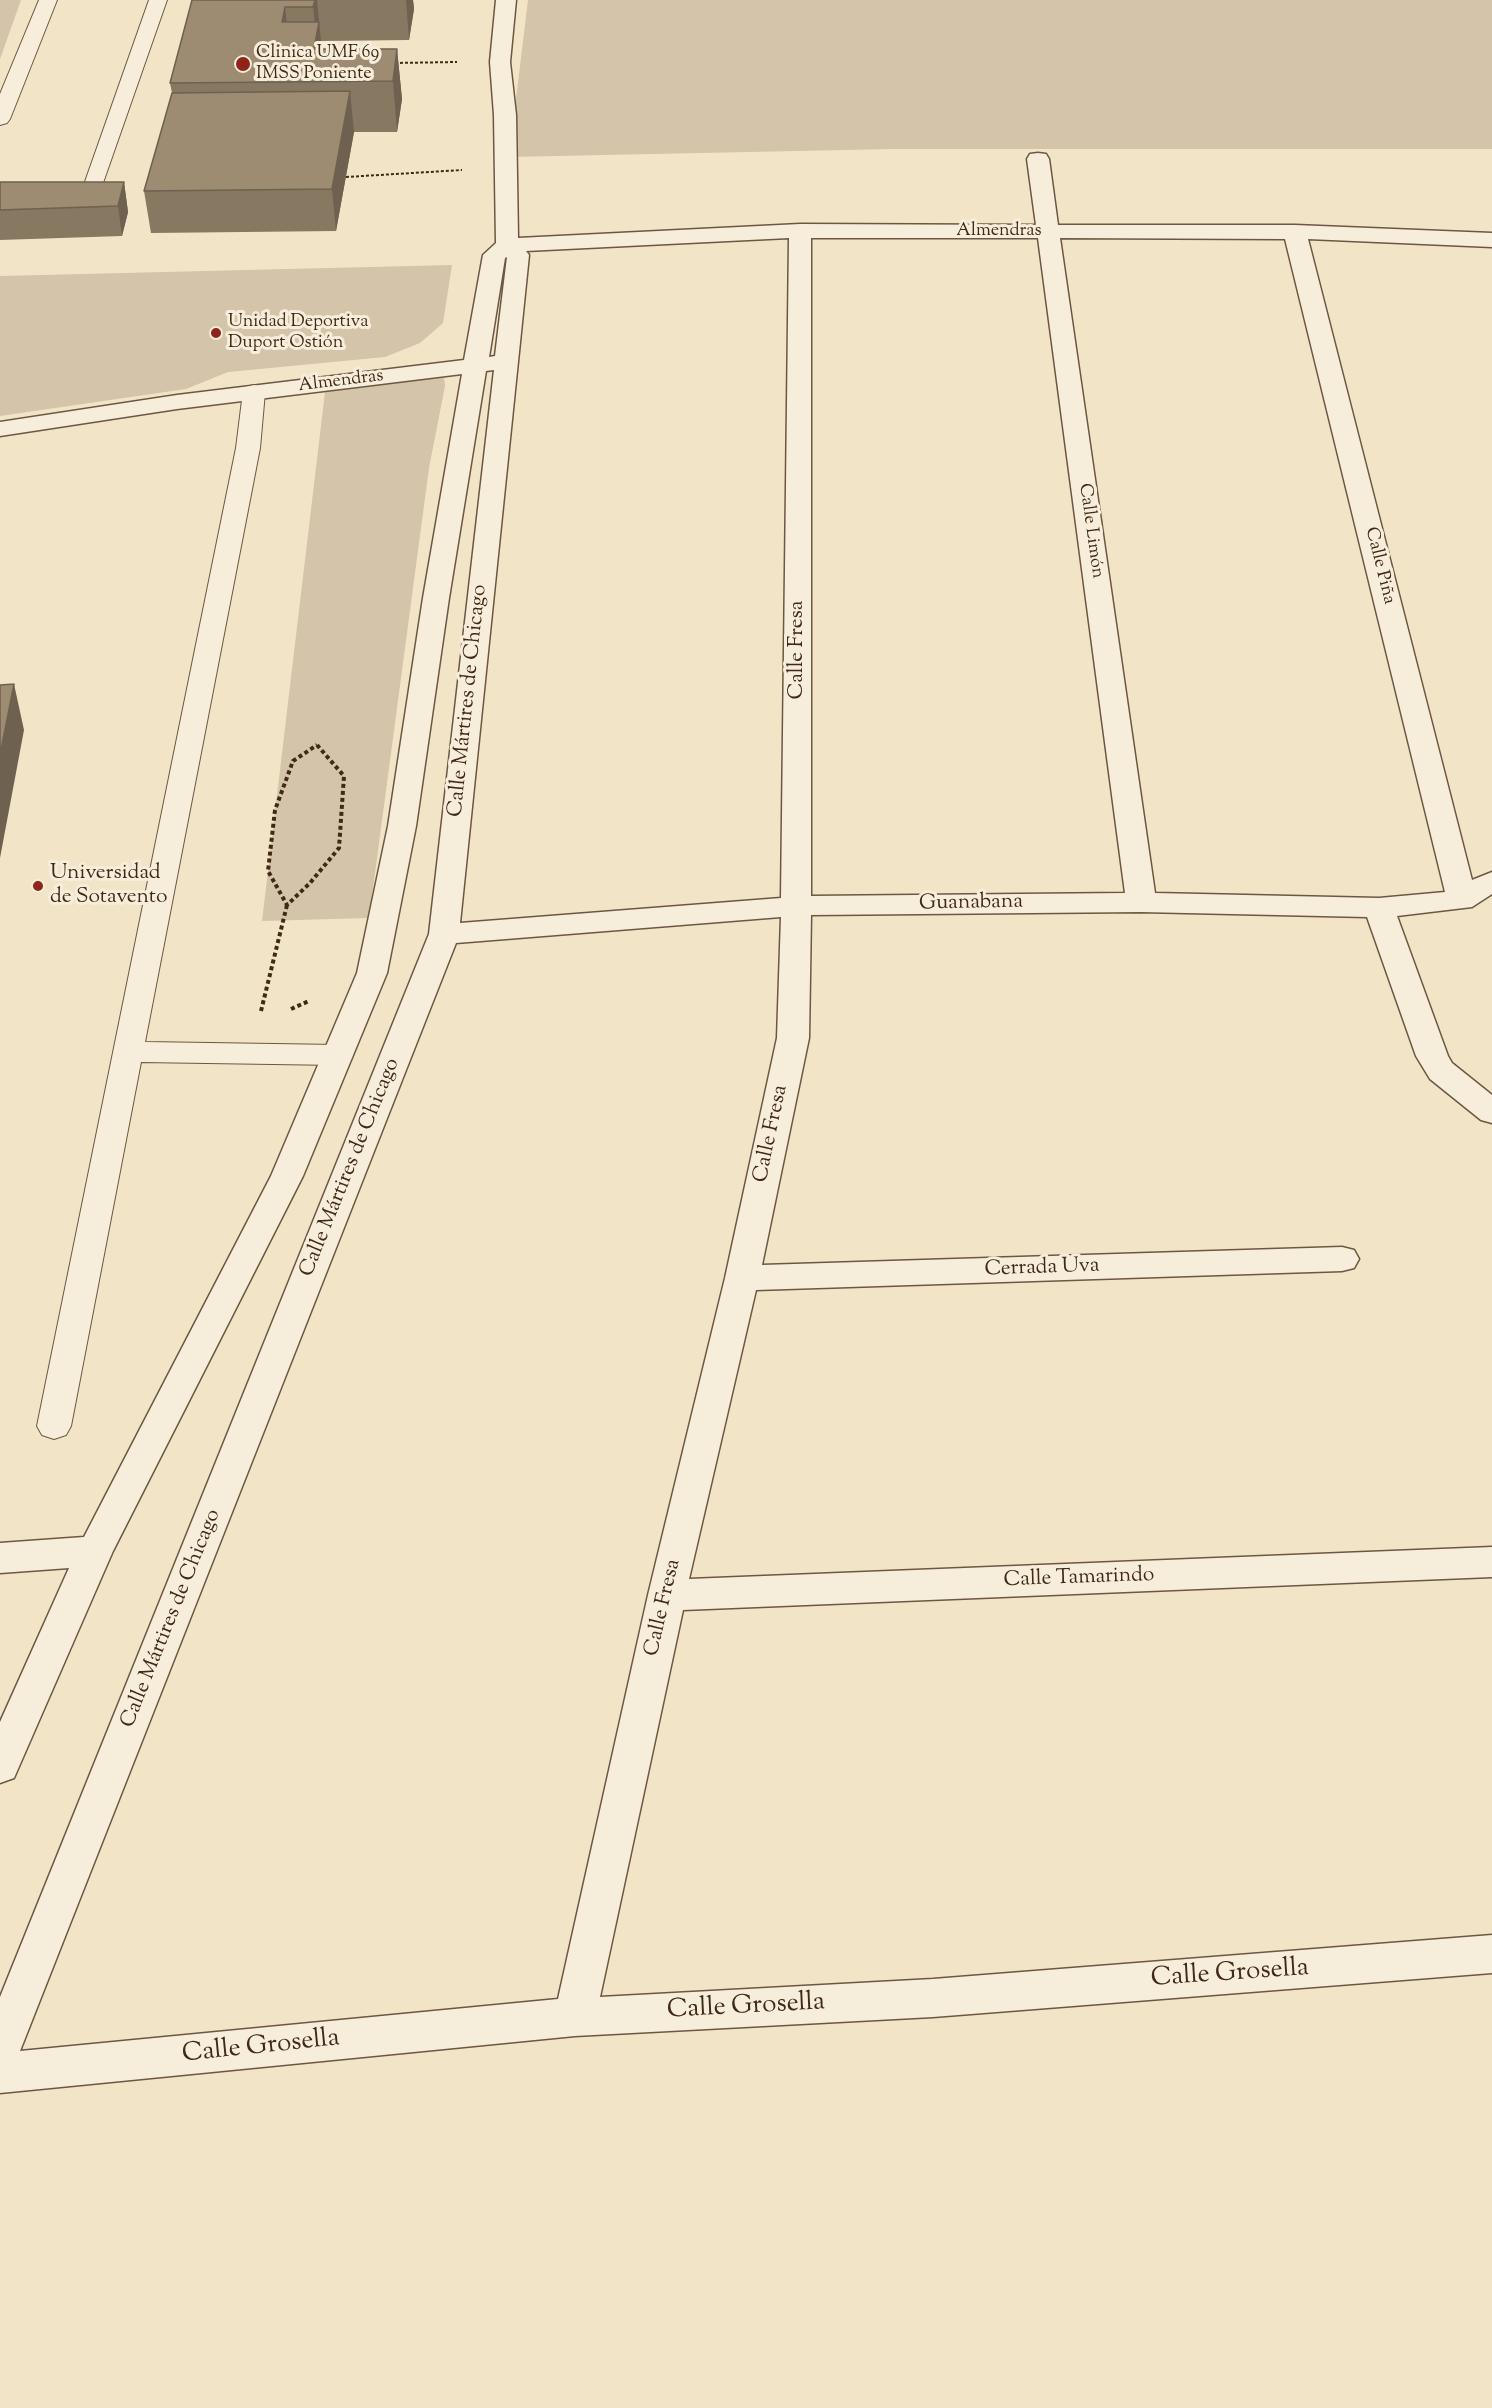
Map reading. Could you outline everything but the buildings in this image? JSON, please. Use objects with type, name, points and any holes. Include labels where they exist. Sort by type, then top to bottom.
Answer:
[{"type":"street","name":"Calle Mártires de Chicago","points":[[0,1766],[95,1551],[287,1176],[372,973],[402,826],[436,598],[490,363],[518,255],[507,245],[505,115],[500,62],[506,0]]},
{"type":"street","name":"Calle Limón","points":[[1038,159],[1141,902]]},
{"type":"street","name":"Almendras","points":[[507,245],[800,231],[1295,232],[1492,240]]},
{"type":"street","name":"Calle Fresa","points":[[575,2017],[667,1595],[742,1278],[793,1038],[796,906],[800,231]]},
{"type":"street","name":"Calle Piña","points":[[1295,232],[1462,900]]},
{"type":"street","name":"Calle Mártires de Chicago","points":[[0,2049],[444,934],[490,363]]},
{"type":"street","name":"Almendras","points":[[0,429],[177,402],[490,363]]},
{"type":"street","name":"Guanabana","points":[[444,934],[796,906],[1141,902],[1379,908],[1462,900],[1492,881]]},
{"type":"street","points":[[1379,908],[1432,1056],[1441,1071],[1492,1112]]},
{"type":"street","name":"Cerrada Uva","points":[[742,1278],[1342,1259]]},
{"type":"street","points":[[0,1558],[95,1551]]},
{"type":"street","name":"Calle Tamarindo","points":[[667,1595],[1492,1562]]},
{"type":"street","name":"Calle Grosella","points":[[0,2073],[575,2017],[933,1998],[1492,1954]]},
{"type":"lane","points":[[0,118],[48,0]]},
{"type":"lane","points":[[0,200],[89,200],[158,0]]},
{"type":"lane","points":[[54,1426],[248,448],[254,392]]},
{"type":"lane","points":[[128,1052],[338,1055]]},
{"type":"path","points":[[394,63],[500,62]]},
{"type":"path","points":[[346,177],[506,167]]},
{"type":"path","points":[[260,1013],[288,905],[339,848],[344,776],[317,745],[293,761],[275,810],[268,871],[288,905]]},
{"type":"path","points":[[289,1010],[372,973]]},
{"type":"shaded area","points":[[0,0],[21,0],[0,59]]},
{"type":"shaded area","points":[[528,0],[1492,0],[1492,149],[893,149],[509,157]]},
{"type":"shaded area","name":"Unidad Deportiva Duport Ostión","points":[[452,265],[443,323],[420,343],[385,357],[228,372],[186,389],[0,416],[0,276]]},
{"type":"shaded area","points":[[444,377],[445,386],[429,468],[369,918],[262,921],[325,392]]},
{"type":"place","name":"Clinica UMF 69 IMSS Poniente","points":[[243,64]]},
{"type":"place","name":"Unidad Deportiva Duport Ostión","points":[[216,333]]},
{"type":"place","name":"Universidad de Sotavento","points":[[38,886]]}]
